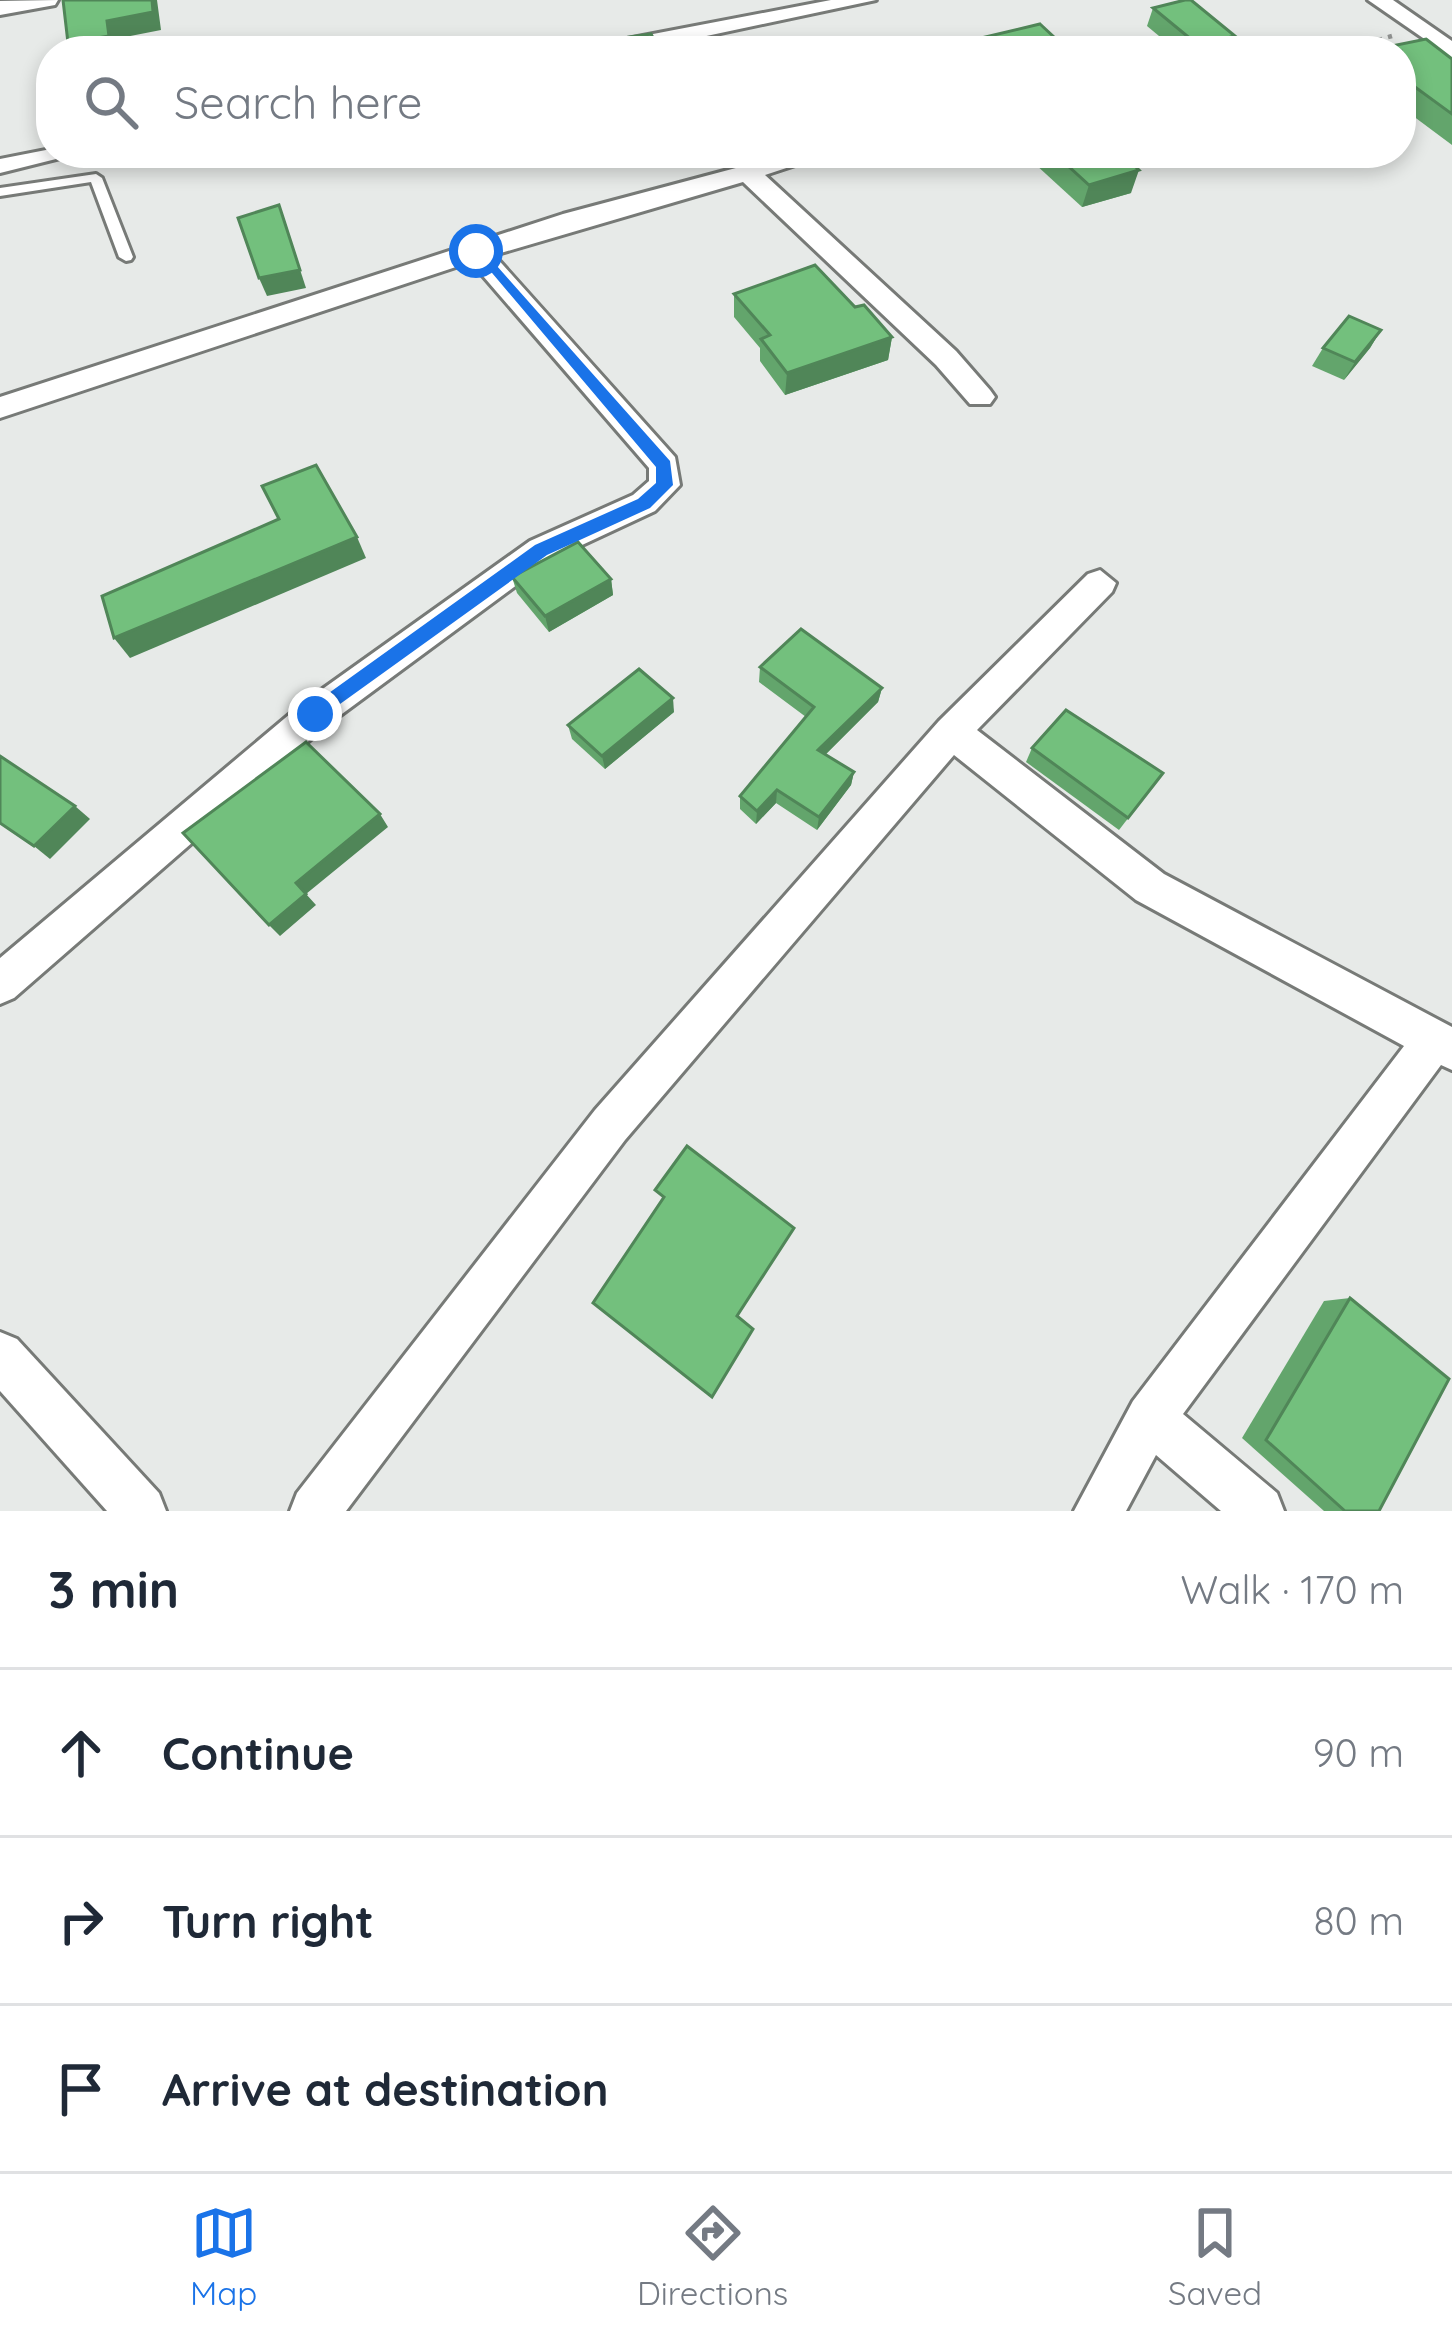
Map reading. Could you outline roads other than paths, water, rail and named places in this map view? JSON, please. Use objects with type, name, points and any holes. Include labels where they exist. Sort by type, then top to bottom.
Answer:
[{"type":"street","points":[[10,4],[47,0]]},
{"type":"street","points":[[679,36],[865,0]]},
{"type":"street","points":[[1379,0],[1452,51]]},
{"type":"street","points":[[0,166],[36,159]]},
{"type":"street","points":[[0,408],[476,251],[754,168]]},
{"type":"street","points":[[745,170],[980,397]]},
{"type":"street","points":[[0,984],[315,714],[541,550],[644,503],[664,485],[664,465],[476,251]]},
{"type":"street","points":[[315,1511],[610,1125],[952,732],[1100,583]]},
{"type":"street","points":[[952,732],[1150,887],[1443,1044],[1150,1418],[1099,1511]]},
{"type":"street","points":[[0,1356],[141,1511]]},
{"type":"street","points":[[1150,1418],[1259,1511]]},
{"type":"lane","points":[[0,192],[96,178],[126,257]]}]
